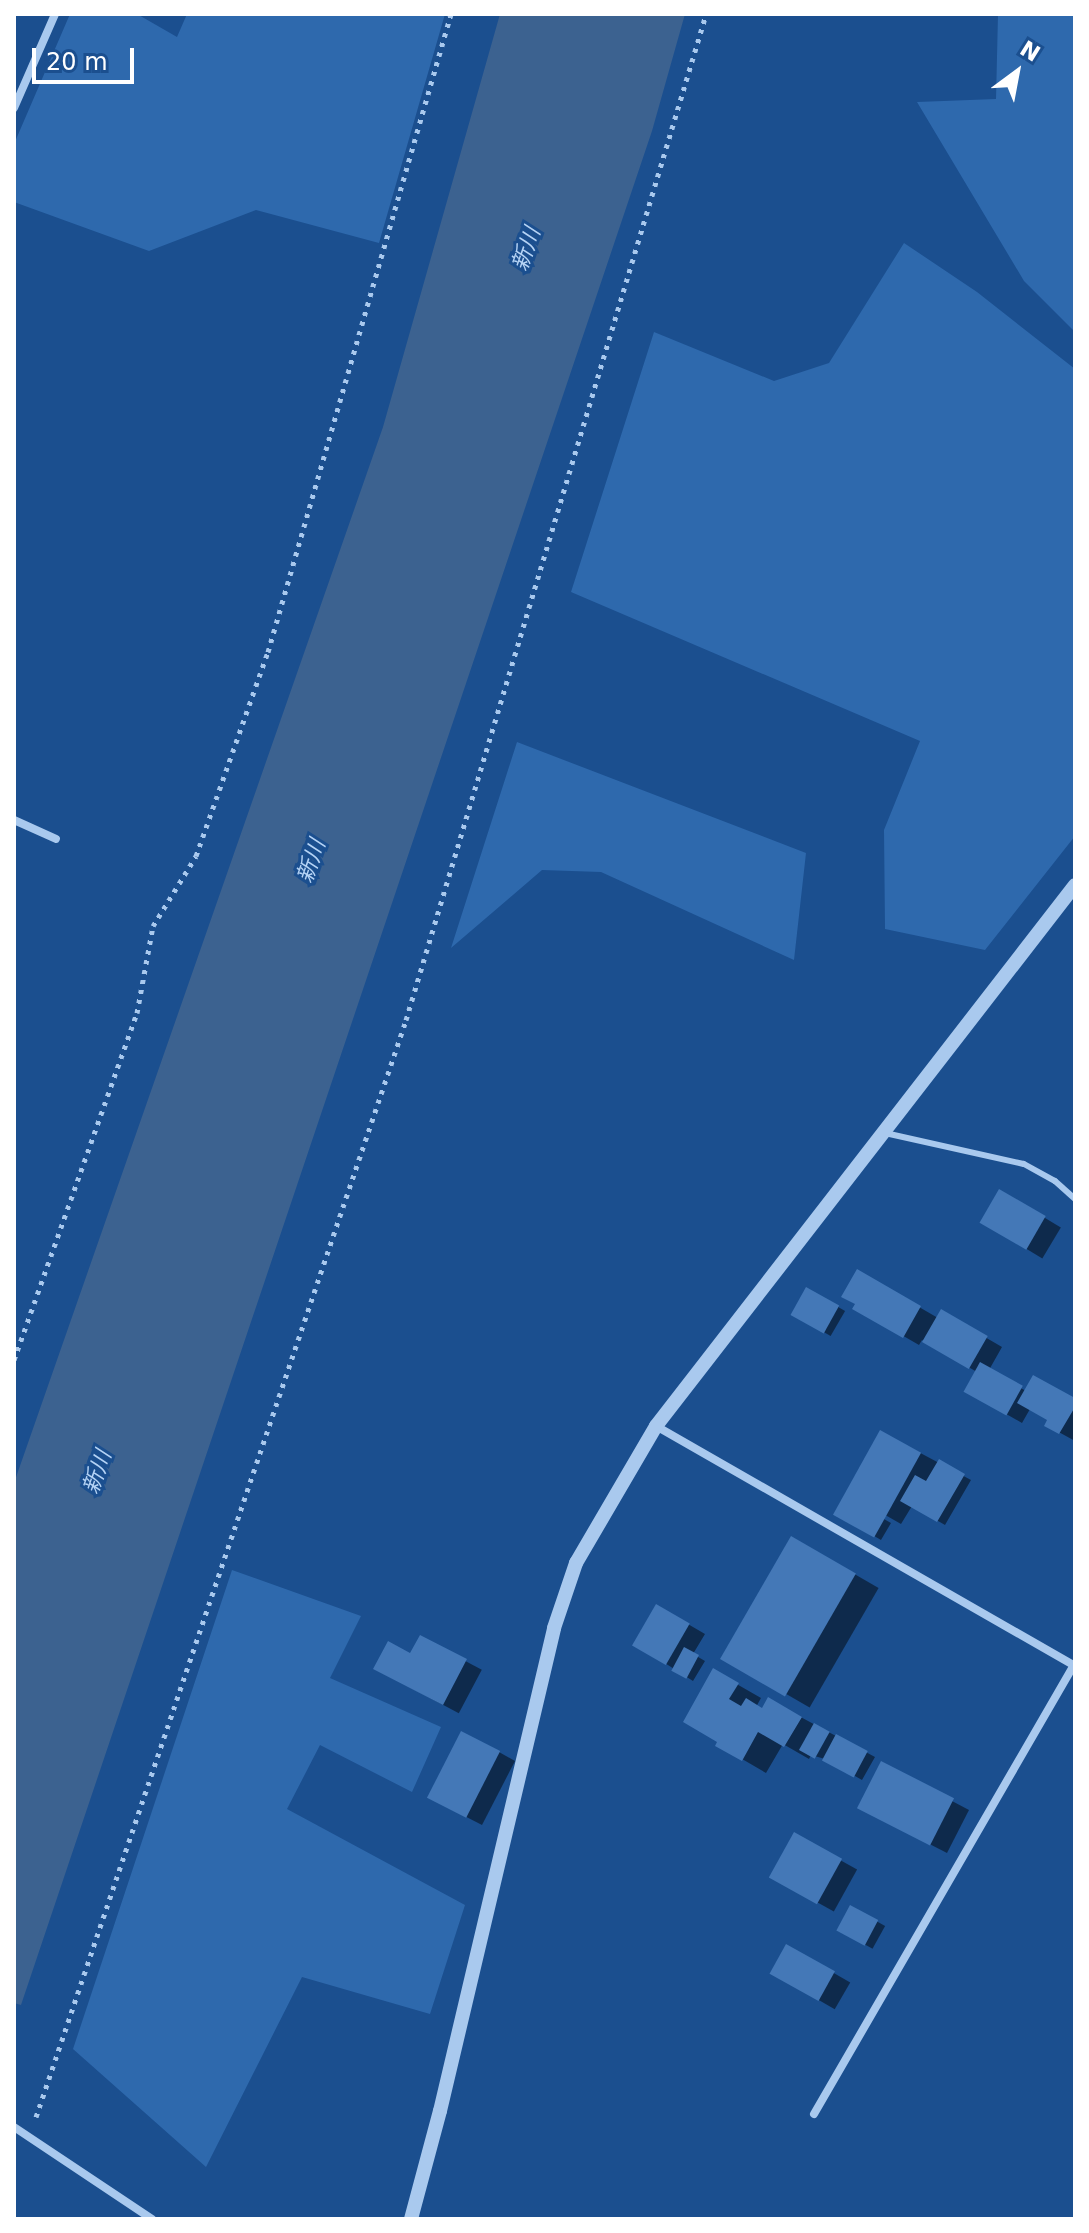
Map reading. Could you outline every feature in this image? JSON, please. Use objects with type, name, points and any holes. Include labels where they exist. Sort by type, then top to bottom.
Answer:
[{"type":"street","points":[[14,108],[55,14]]},
{"type":"street","points":[[14,820],[56,839]]},
{"type":"street","points":[[411,2219],[440,2111],[554,1628],[576,1563],[656,1426],[1075,885]]},
{"type":"street","points":[[656,1426],[1074,1666],[814,2114]]},
{"type":"street","points":[[14,2127],[152,2219]]},
{"type":"lane","points":[[885,1133],[1024,1164],[1055,1181],[1075,1199]]},
{"type":"path","points":[[14,1360],[137,1013],[153,926],[196,856],[268,652],[451,14]]},
{"type":"path","points":[[29,2137],[406,1020],[706,14]]},
{"type":"shaded area","points":[[70,14],[137,14],[177,37],[187,14],[445,14],[379,243],[256,210],[149,251],[14,202],[14,144]]},
{"type":"shaded area","points":[[998,14],[1075,14],[1075,332],[1024,281],[917,102],[996,99]]},
{"type":"shaded area","points":[[904,243],[977,292],[1075,369],[1075,836],[985,950],[885,929],[884,830],[920,741],[571,592],[654,332],[774,381],[829,363]]},
{"type":"shaded area","points":[[517,742],[806,853],[794,960],[601,872],[542,870],[451,948]]},
{"type":"shaded area","points":[[232,1570],[361,1616],[330,1678],[441,1727],[412,1792],[320,1745],[287,1809],[465,1905],[430,2014],[302,1977],[206,2167],[73,2049]]},
{"type":"water","name":"新川","points":[[500,14],[685,14],[652,131],[21,2005],[14,2003],[14,1483],[383,427]]},
{"type":"building","points":[[999,1189],[1046,1216],[1026,1250],[980,1223]]},
{"type":"building","points":[[857,1269],[921,1306],[903,1338],[852,1309],[855,1304],[841,1297]]},
{"type":"building","points":[[806,1287],[839,1305],[824,1333],[790,1315]]},
{"type":"building","points":[[941,1309],[988,1336],[969,1369],[922,1342]]},
{"type":"building","points":[[980,1362],[1023,1386],[1006,1415],[964,1392]]},
{"type":"building","points":[[1033,1375],[1075,1398],[1075,1407],[1059,1434],[1044,1426],[1047,1420],[1017,1403]]},
{"type":"building","points":[[880,1430],[921,1453],[874,1538],[833,1515]]},
{"type":"building","points":[[939,1459],[965,1474],[937,1522],[900,1501],[915,1475],[926,1481]]},
{"type":"building","points":[[791,1536],[856,1574],[785,1696],[720,1659]]},
{"type":"building","points":[[656,1604],[690,1624],[666,1665],[632,1646]]},
{"type":"building","points":[[420,1635],[467,1659],[443,1705],[373,1669],[388,1641],[410,1653]]},
{"type":"building","points":[[684,1647],[699,1655],[686,1679],[671,1671]]},
{"type":"building","points":[[713,1668],[739,1683],[729,1699],[741,1706],[746,1698],[762,1708],[768,1697],[802,1717],[784,1747],[758,1732],[742,1761],[683,1722]]},
{"type":"building","points":[[814,1723],[830,1732],[815,1759],[799,1750]]},
{"type":"building","points":[[461,1731],[500,1751],[466,1818],[427,1798]]},
{"type":"building","points":[[836,1734],[868,1751],[854,1777],[822,1760]]},
{"type":"building","points":[[881,1761],[954,1798],[930,1845],[857,1808]]},
{"type":"building","points":[[794,1832],[842,1859],[817,1904],[769,1877]]},
{"type":"building","points":[[850,1905],[878,1920],[865,1946],[836,1931]]},
{"type":"building","points":[[786,1944],[835,1971],[818,2001],[770,1974]]}]
